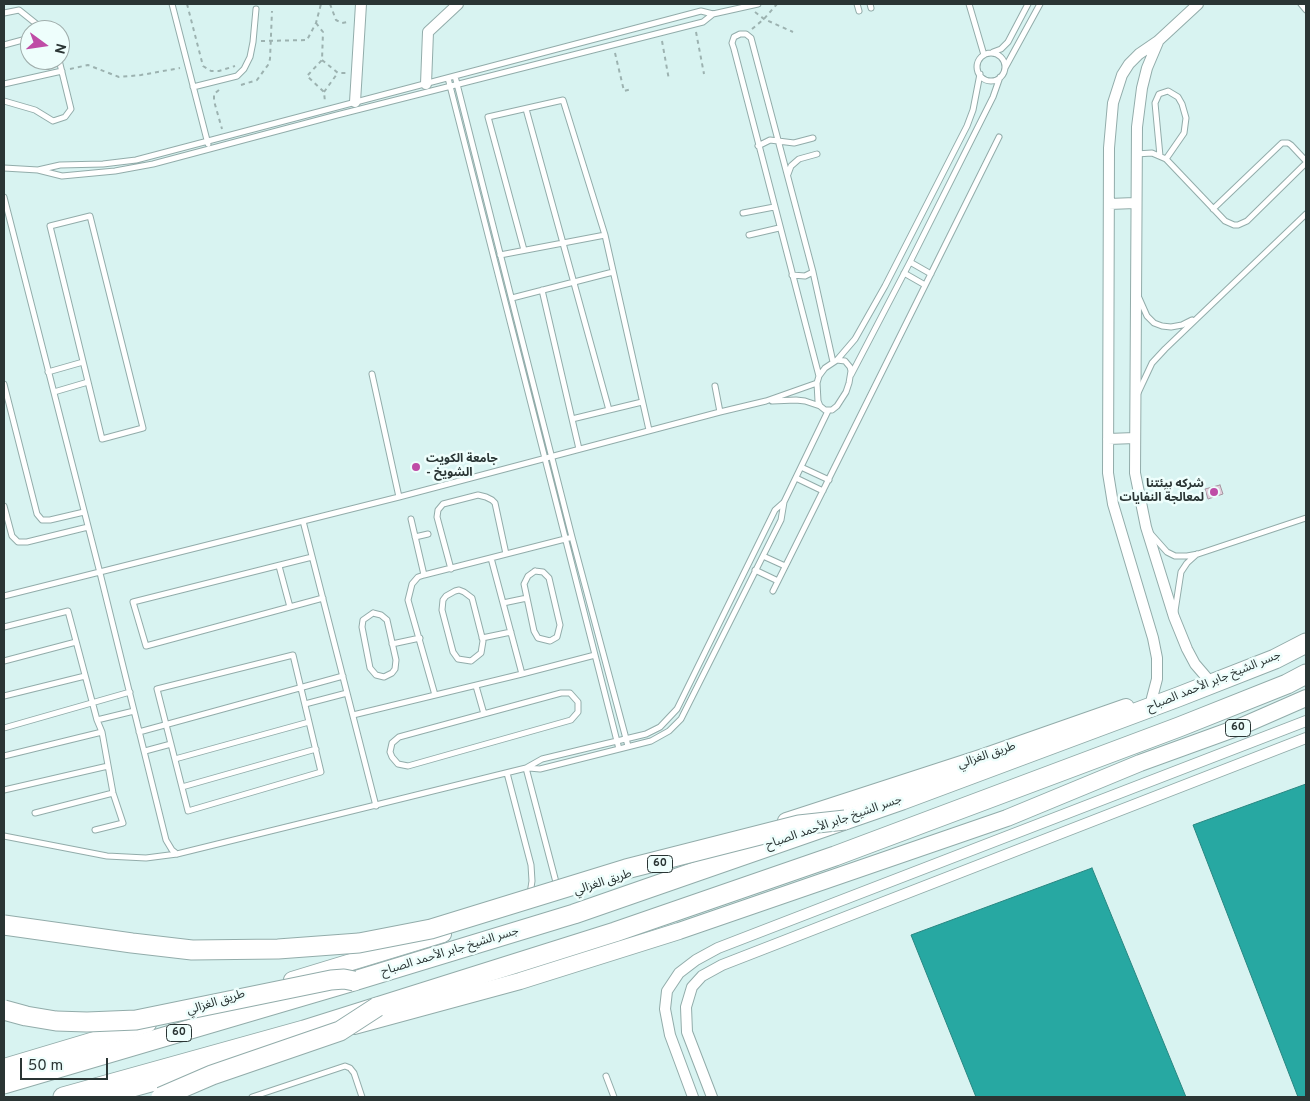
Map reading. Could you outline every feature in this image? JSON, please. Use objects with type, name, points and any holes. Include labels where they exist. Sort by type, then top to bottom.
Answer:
[{"type":"highway","name":"جسر الشيخ جابر الأحمد الصباح","points":[[354,981],[574,914],[845,820],[1178,697],[1275,659],[1306,643]]},
{"type":"highway","name":"60","points":[[63,1097],[304,1030],[615,932],[835,856],[1185,725],[1287,684],[1306,674]]},
{"type":"highway","points":[[4,925],[192,950],[278,949],[358,943],[431,929],[635,866],[799,825],[845,820]]},
{"type":"highway","points":[[4,1010],[56,1021],[136,1020],[331,980],[344,979],[354,981]]},
{"type":"highway","name":"طريق الغزالي","points":[[4,1084],[354,981]]},
{"type":"highway","points":[[161,1097],[212,1076],[340,1031],[377,1007]]},
{"type":"main road","name":"طريق الغزالي","points":[[4,1068],[522,910],[760,829],[870,795],[1207,678],[1306,634]]},
{"type":"main road","name":"60","points":[[102,1097],[435,1002],[520,980],[679,931],[1007,818],[1140,763],[1242,726],[1306,698]]},
{"type":"street","points":[[355,102],[361,4]]},
{"type":"street","points":[[426,84],[428,32],[458,4]]},
{"type":"street","points":[[1152,698],[1157,679],[1156,658],[1144,606],[1113,504],[1108,473],[1110,132],[1113,103],[1122,75],[1129,64],[1139,54],[1158,41],[1198,4]]},
{"type":"street","points":[[1158,41],[1147,68],[1142,88],[1136,154],[1135,473],[1146,527],[1174,617],[1195,664],[1207,678]]},
{"type":"street","points":[[1109,204],[1135,204]]},
{"type":"street","points":[[1108,439],[1135,438]]},
{"type":"street","points":[[693,1097],[670,1035],[664,1009],[667,991],[679,973],[696,960],[728,945],[1306,721]]},
{"type":"street","points":[[712,1097],[687,1032],[686,1007],[692,987],[702,976],[722,965],[1306,738]]},
{"type":"lane","points":[[172,4],[210,149]]},
{"type":"lane","points":[[728,4],[730,10]]},
{"type":"lane","points":[[38,170],[60,164],[103,164],[136,160],[701,11],[713,14],[758,4]]},
{"type":"lane","points":[[857,4],[859,11]]},
{"type":"lane","points":[[969,4],[984,55]]},
{"type":"lane","points":[[820,406],[817,396],[819,376],[854,339],[885,286],[968,126],[980,74],[978,64],[980,60],[984,55],[1001,49],[1008,42],[1028,4]]},
{"type":"lane","points":[[766,401],[796,400],[828,410],[835,409],[842,399],[851,375],[993,97],[1000,77],[1040,4]]},
{"type":"lane","points":[[1300,4],[1306,10]]},
{"type":"lane","points":[[193,87],[237,76],[244,69],[253,42],[256,9]]},
{"type":"lane","points":[[4,13],[19,10],[32,20]]},
{"type":"lane","points":[[4,168],[38,170],[62,176],[114,171],[153,164],[695,24],[706,21],[713,14]]},
{"type":"lane","points":[[819,376],[732,43],[734,37],[740,34],[746,34],[751,38],[835,361]]},
{"type":"lane","points":[[4,45],[20,41]]},
{"type":"lane","points":[[991,53],[996,54],[1003,60],[1005,69]]},
{"type":"lane","points":[[4,84],[62,71],[71,109],[65,117],[54,121],[35,110],[4,101]]},
{"type":"lane","points":[[980,74],[992,80],[1000,77]]},
{"type":"lane","points":[[456,76],[572,537],[628,746]]},
{"type":"lane","points":[[448,78],[619,749]]},
{"type":"lane","points":[[1168,91],[1178,97],[1186,118],[1184,133],[1163,157],[1155,103],[1159,94],[1168,91]]},
{"type":"lane","points":[[524,250],[488,117],[563,100],[605,236],[649,430]]},
{"type":"lane","points":[[526,109],[608,410]]},
{"type":"lane","points":[[773,592],[999,137]]},
{"type":"lane","points":[[758,146],[765,141],[801,143],[813,138]]},
{"type":"lane","points":[[1136,154],[1144,152],[1163,157],[1214,209],[1229,224],[1238,225],[1243,224],[1306,162],[1291,145],[1282,143],[1214,209]]},
{"type":"lane","points":[[788,175],[791,166],[799,159],[817,154]]},
{"type":"lane","points":[[4,197],[166,840],[177,854]]},
{"type":"lane","points":[[743,213],[774,207]]},
{"type":"lane","points":[[1135,401],[1152,363],[1195,319],[1306,214]]},
{"type":"lane","points":[[90,216],[143,428],[102,439],[83,362],[50,226],[90,216]]},
{"type":"lane","points":[[749,235],[779,228]]},
{"type":"lane","points":[[500,255],[605,236]]},
{"type":"lane","points":[[910,262],[931,274]]},
{"type":"lane","points":[[512,298],[613,272]]},
{"type":"lane","points":[[792,275],[805,276],[813,272]]},
{"type":"lane","points":[[904,273],[925,286]]},
{"type":"lane","points":[[542,290],[579,449]]},
{"type":"lane","points":[[1136,292],[1147,316],[1154,322],[1170,327],[1182,325],[1195,319]]},
{"type":"lane","points":[[835,361],[841,360],[848,363],[852,371],[851,375]]},
{"type":"lane","points":[[48,372],[83,362]]},
{"type":"lane","points":[[372,374],[399,497]]},
{"type":"lane","points":[[54,392],[88,382]]},
{"type":"lane","points":[[4,596],[399,497],[649,430],[766,401],[817,383]]},
{"type":"lane","points":[[4,384],[37,514],[42,520],[50,520],[84,512]]},
{"type":"lane","points":[[715,386],[720,412]]},
{"type":"lane","points":[[572,419],[642,402]]},
{"type":"lane","points":[[4,836],[107,856],[146,858],[177,854],[528,768],[540,769],[660,737],[681,719],[783,515],[784,502],[828,410]]},
{"type":"lane","points":[[801,467],[829,480]]},
{"type":"lane","points":[[796,478],[823,491]]},
{"type":"lane","points":[[451,569],[437,514],[443,504],[482,496],[489,498],[495,503],[506,554]]},
{"type":"lane","points":[[528,768],[542,759],[653,731],[672,716],[774,510],[784,502]]},
{"type":"lane","points":[[4,506],[12,536],[18,542],[28,542],[88,527]]},
{"type":"lane","points":[[1146,527],[1167,552],[1175,556],[1198,554],[1306,518]]},
{"type":"lane","points":[[411,519],[424,575]]},
{"type":"lane","points":[[303,521],[376,806]]},
{"type":"lane","points":[[415,537],[428,534]]},
{"type":"lane","points":[[435,695],[408,600],[412,584],[418,577],[572,537]]},
{"type":"lane","points":[[1174,617],[1182,572],[1198,554]]},
{"type":"lane","points":[[763,556],[785,566]]},
{"type":"lane","points":[[312,557],[133,602],[146,646],[323,598]]},
{"type":"lane","points":[[491,558],[522,674]]},
{"type":"lane","points":[[279,566],[290,607]]},
{"type":"lane","points":[[756,570],[778,581]]},
{"type":"lane","points":[[535,571],[547,574],[551,582],[560,625],[559,633],[554,639],[550,641],[542,640],[536,635],[527,598],[524,584],[528,576],[535,571]]},
{"type":"lane","points":[[460,590],[472,598],[482,638],[483,649],[475,659],[462,660],[455,656],[442,610],[443,600],[450,593],[460,590]]},
{"type":"lane","points":[[503,603],[527,598]]},
{"type":"lane","points":[[4,627],[68,611],[92,704],[102,732],[113,793],[123,823],[95,830]]},
{"type":"lane","points":[[372,613],[377,613],[384,617],[392,644],[396,660],[395,669],[384,677],[376,675],[370,668],[362,628],[366,617],[372,613]]},
{"type":"lane","points":[[482,638],[511,632]]},
{"type":"lane","points":[[392,644],[420,638]]},
{"type":"lane","points":[[4,661],[76,642]]},
{"type":"lane","points":[[293,655],[301,687],[321,772],[188,810],[156,689],[293,655]]},
{"type":"lane","points":[[353,715],[595,655]]},
{"type":"lane","points":[[4,696],[85,676]]},
{"type":"lane","points":[[140,732],[343,676]]},
{"type":"lane","points":[[476,686],[484,714]]},
{"type":"lane","points":[[4,728],[130,692]]},
{"type":"lane","points":[[562,692],[573,696],[578,702],[579,708],[575,717],[567,721],[408,766],[398,764],[392,757],[390,752],[392,744],[399,737],[484,714],[562,692]]},
{"type":"lane","points":[[305,704],[347,693]]},
{"type":"lane","points":[[97,720],[134,711]]},
{"type":"lane","points":[[174,759],[309,722]]},
{"type":"lane","points":[[4,756],[102,732]]},
{"type":"lane","points":[[145,751],[171,744]]},
{"type":"lane","points":[[182,787],[316,749]]},
{"type":"lane","points":[[4,790],[108,766]]},
{"type":"lane","points":[[528,768],[559,897]]},
{"type":"lane","points":[[507,773],[531,873],[532,889],[522,910]]},
{"type":"lane","points":[[35,813],[113,793]]},
{"type":"lane","points":[[252,1097],[345,1066],[354,1073],[362,1097]]},
{"type":"lane","points":[[606,1076],[614,1097]]},
{"type":"path","points":[[187,4],[202,63],[206,70],[219,71],[247,62]]},
{"type":"path","points":[[253,42],[307,40],[316,23],[321,4]]},
{"type":"path","points":[[330,4],[336,20],[342,23],[359,20]]},
{"type":"path","points":[[746,34],[764,19],[777,4]]},
{"type":"path","points":[[747,5],[764,19],[793,32]]},
{"type":"path","points":[[316,23],[323,32],[322,60],[308,76],[324,92],[338,73],[322,60]]},
{"type":"path","points":[[695,24],[704,74]]},
{"type":"path","points":[[660,33],[670,80]]},
{"type":"path","points":[[613,45],[624,91],[632,88]]},
{"type":"path","points":[[62,71],[88,65],[119,76],[141,75],[180,68]]},
{"type":"water","points":[[1306,784],[1306,1097],[1298,1097],[1193,825]]},
{"type":"water","points":[[1092,868],[1186,1097],[976,1097],[911,935]]},
{"type":"building","name":"شركه بيئتنا لمعالجة النفايات","points":[[1220,485],[1223,494],[1208,499],[1205,489]]},
{"type":"place","name":"جامعة الكويت - الشويخ","points":[[416,467]]},
{"type":"place","name":"شركه بيئتنا لمعالجة النفايات","points":[[1214,492]]}]
